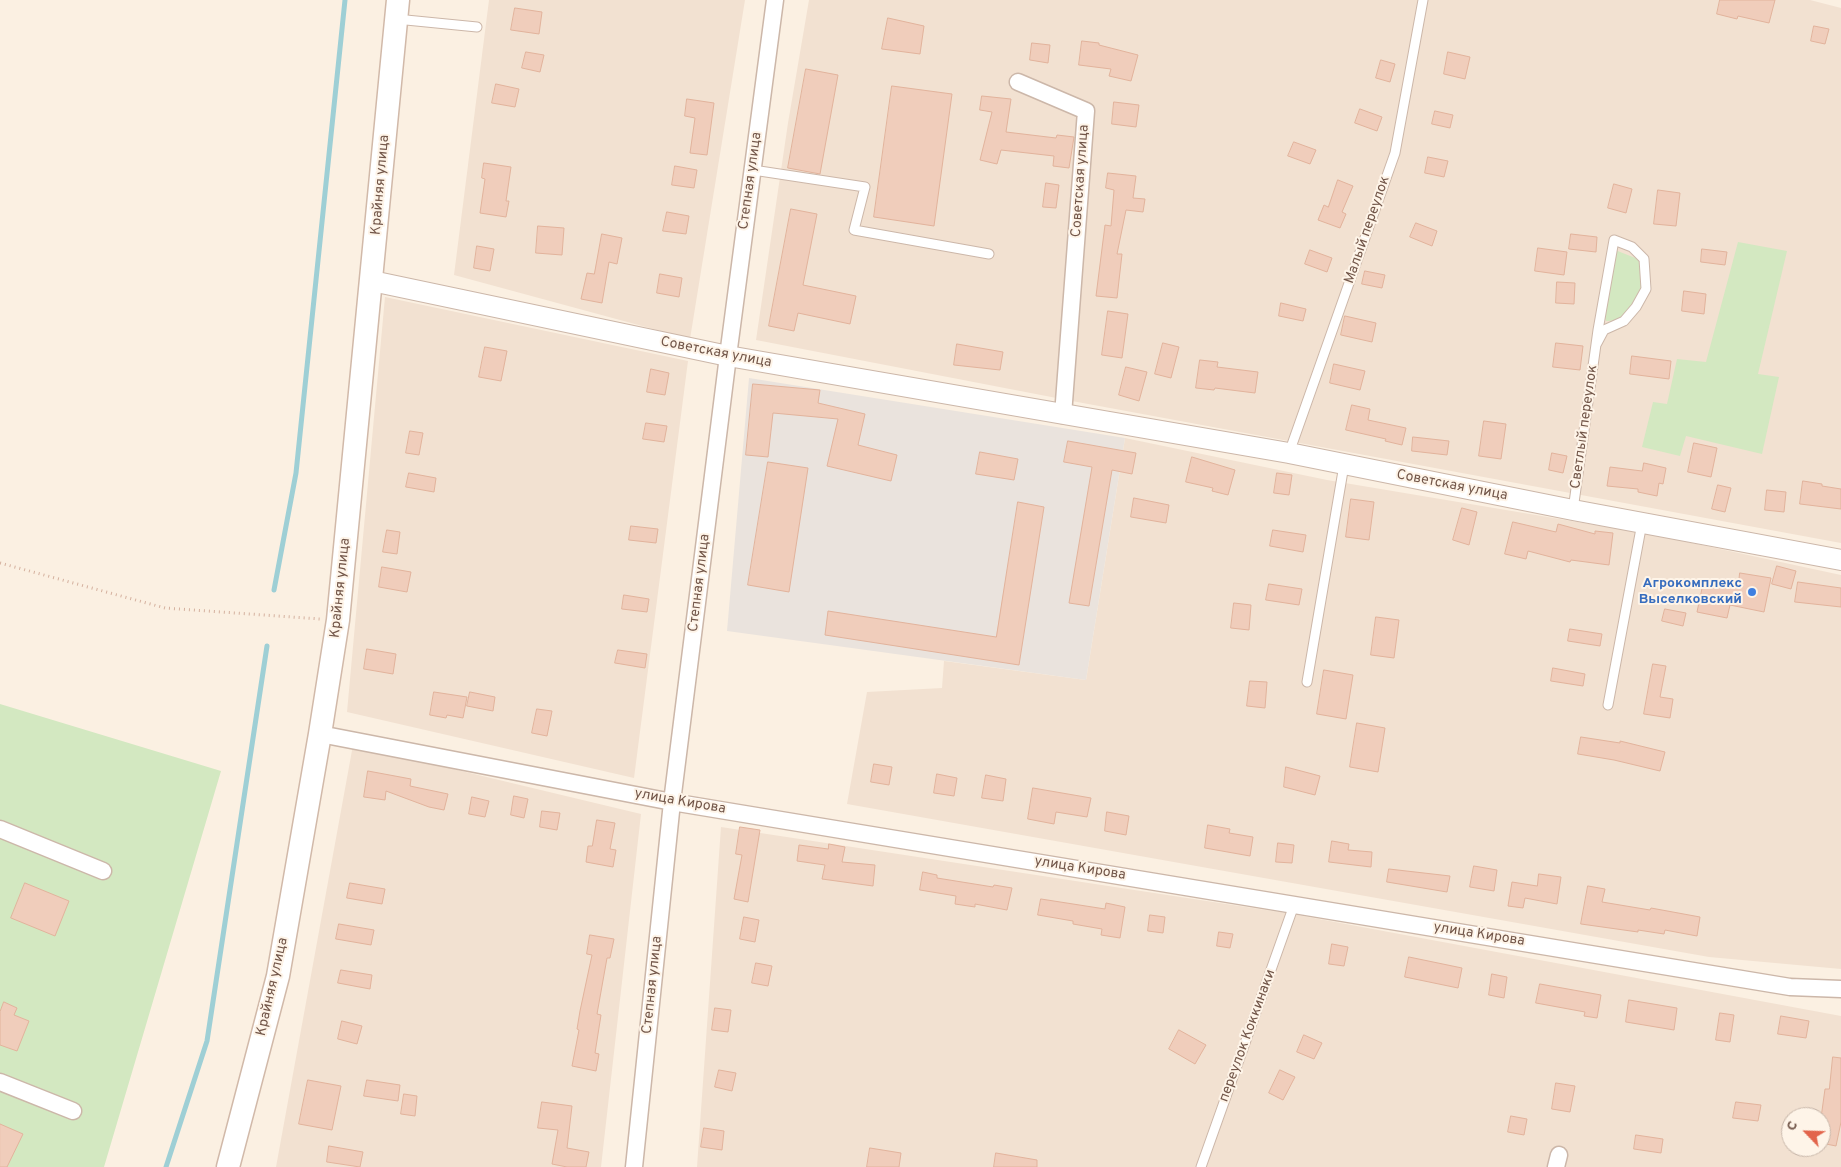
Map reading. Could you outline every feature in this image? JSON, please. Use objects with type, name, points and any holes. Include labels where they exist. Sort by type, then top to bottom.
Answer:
[{"type":"main road","name":"Крайняя улица","points":[[228,1167],[278,976],[338,620],[397,10]]},
{"type":"street","name":"Степная улица","points":[[634,1167],[672,802],[775,0]]},
{"type":"street","name":"Советская улица","points":[[1018,82],[1086,112],[1063,415]]},
{"type":"street","name":"Советская улица","points":[[372,281],[728,356],[1289,453],[1574,510],[1841,560]]},
{"type":"street","name":"улица Кирова","points":[[320,734],[672,802],[1790,987],[1841,989]]},
{"type":"street","points":[[0,829],[103,871]]},
{"type":"street","points":[[0,1082],[73,1111]]},
{"type":"lane","name":"Малый переулок","points":[[1289,453],[1395,153],[1423,0]]},
{"type":"lane","points":[[397,10],[477,27]]},
{"type":"lane","points":[[753,170],[865,187],[854,230],[989,254]]},
{"type":"lane","name":"Светлый переулок","points":[[1574,510],[1596,345],[1598,330],[1614,240],[1632,247],[1644,258],[1646,288],[1636,307],[1624,321],[1604,330],[1596,345]]},
{"type":"lane","points":[[1307,682],[1344,465]]},
{"type":"lane","points":[[1608,705],[1642,522]]},
{"type":"lane","name":"переулок Коккинаки","points":[[1201,1167],[1294,905]]},
{"type":"path","points":[[0,563],[165,608],[338,620]]},
{"type":"shaded area","points":[[489,0],[745,0],[690,339],[454,275]]},
{"type":"shaded area","points":[[809,0],[1810,0],[1841,8],[1841,543],[1072,401],[756,340],[788,123]]},
{"type":"shaded area","points":[[385,297],[688,361],[634,778],[347,712]]},
{"type":"shaded area","points":[[749,378],[1125,438],[1086,680],[727,631]]},
{"type":"shaded area","points":[[1125,438],[1327,480],[1655,535],[1841,575],[1841,969],[1709,957],[847,804],[867,692],[942,688],[944,661],[1086,680]]},
{"type":"shaded area","points":[[353,745],[641,814],[601,1167],[276,1167]]},
{"type":"shaded area","points":[[721,827],[1292,914],[1841,1016],[1841,1167],[697,1167]]},
{"type":"green space","points":[[1738,242],[1787,251],[1758,374],[1779,377],[1762,454],[1686,436],[1680,456],[1642,447],[1653,402],[1667,404],[1677,359],[1706,362]]},
{"type":"green space","points":[[1615,250],[1638,259],[1642,278],[1641,289],[1632,308],[1625,315],[1616,320],[1606,321],[1603,312]]},
{"type":"green space","points":[[0,704],[221,771],[104,1167],[0,1167]]},
{"type":"building","points":[[1720,0],[1775,0],[1769,23],[1738,16],[1737,19],[1717,14]]},
{"type":"building","points":[[515,8],[542,12],[539,34],[511,30]]},
{"type":"building","points":[[888,18],[924,26],[920,54],[882,49]]},
{"type":"building","points":[[1814,26],[1829,29],[1825,44],[1811,41]]},
{"type":"building","points":[[1082,41],[1099,43],[1099,45],[1138,55],[1131,81],[1109,76],[1111,69],[1079,65]]},
{"type":"building","points":[[1032,43],[1050,45],[1048,63],[1030,60]]},
{"type":"building","points":[[526,52],[544,55],[540,72],[522,68]]},
{"type":"building","points":[[1448,52],[1470,57],[1465,79],[1444,74]]},
{"type":"building","points":[[1381,60],[1395,64],[1390,82],[1376,78]]},
{"type":"building","points":[[806,69],[838,75],[820,174],[788,168]]},
{"type":"building","points":[[496,84],[519,89],[515,107],[492,103]]},
{"type":"building","points":[[892,86],[952,94],[934,226],[874,217]]},
{"type":"building","points":[[982,96],[1011,99],[1006,132],[1056,138],[1057,135],[1074,137],[1069,168],[1053,166],[1054,156],[1001,150],[997,164],[980,160],[992,112],[980,110]]},
{"type":"building","points":[[687,99],[714,103],[707,155],[690,153],[695,118],[685,116]]},
{"type":"building","points":[[1114,102],[1139,105],[1136,127],[1112,124]]},
{"type":"building","points":[[1360,109],[1382,117],[1377,131],[1355,123]]},
{"type":"building","points":[[1435,111],[1453,115],[1450,128],[1432,124]]},
{"type":"building","points":[[1294,142],[1316,150],[1310,164],[1288,156]]},
{"type":"building","points":[[1428,157],[1448,161],[1444,177],[1425,173]]},
{"type":"building","points":[[484,163],[511,167],[506,201],[509,201],[506,217],[480,213],[485,179],[482,178]]},
{"type":"building","points":[[675,166],[697,170],[694,188],[672,185]]},
{"type":"building","points":[[1108,173],[1136,176],[1133,198],[1145,199],[1143,212],[1126,210],[1117,254],[1122,254],[1117,298],[1096,296],[1105,225],[1111,226],[1114,190],[1106,188]]},
{"type":"building","points":[[1338,180],[1353,186],[1342,212],[1346,214],[1340,228],[1318,220],[1324,205],[1328,207]]},
{"type":"building","points":[[1046,183],[1059,185],[1056,208],[1043,207]]},
{"type":"building","points":[[1614,184],[1632,189],[1626,213],[1608,208]]},
{"type":"building","points":[[1658,190],[1680,193],[1676,226],[1654,224]]},
{"type":"building","points":[[791,209],[817,214],[803,285],[856,296],[850,324],[798,313],[794,331],[769,326]]},
{"type":"building","points":[[667,212],[689,216],[686,234],[663,231]]},
{"type":"building","points":[[1416,223],[1437,231],[1432,246],[1410,237]]},
{"type":"building","points":[[538,226],[564,228],[562,255],[536,253]]},
{"type":"building","points":[[602,234],[622,238],[617,264],[609,262],[602,303],[581,299],[587,273],[594,274]]},
{"type":"building","points":[[1571,234],[1597,237],[1596,252],[1569,249]]},
{"type":"building","points":[[477,246],[494,249],[490,271],[474,268]]},
{"type":"building","points":[[1538,248],[1567,252],[1564,275],[1535,271]]},
{"type":"building","points":[[1702,249],[1727,252],[1725,265],[1701,262]]},
{"type":"building","points":[[1310,250],[1332,258],[1327,272],[1305,264]]},
{"type":"building","points":[[1365,271],[1385,275],[1382,288],[1362,284]]},
{"type":"building","points":[[660,274],[682,278],[679,297],[657,293]]},
{"type":"building","points":[[1557,282],[1575,283],[1574,304],[1556,303]]},
{"type":"building","points":[[1684,291],[1706,294],[1704,314],[1682,311]]},
{"type":"building","points":[[1281,303],[1306,309],[1303,321],[1279,316]]},
{"type":"building","points":[[1108,311],[1128,314],[1122,358],[1102,355]]},
{"type":"building","points":[[1345,316],[1376,323],[1372,342],[1341,335]]},
{"type":"building","points":[[1163,343],[1179,347],[1171,378],[1155,374]]},
{"type":"building","points":[[1556,343],[1583,346],[1580,370],[1553,367]]},
{"type":"building","points":[[957,344],[1003,352],[1000,370],[954,365]]},
{"type":"building","points":[[485,347],[507,351],[501,381],[479,377]]},
{"type":"building","points":[[1632,356],[1671,361],[1669,379],[1630,374]]},
{"type":"building","points":[[1200,360],[1218,362],[1217,367],[1258,372],[1255,393],[1215,388],[1214,390],[1196,388]]},
{"type":"building","points":[[1334,364],[1365,371],[1360,390],[1330,383]]},
{"type":"building","points":[[1126,367],[1147,372],[1139,401],[1119,395]]},
{"type":"building","points":[[651,369],[669,373],[665,395],[647,392]]},
{"type":"building","points":[[753,384],[820,390],[818,403],[865,414],[858,445],[897,455],[891,481],[827,466],[838,419],[773,413],[768,457],[746,455]]},
{"type":"building","points":[[1352,405],[1370,409],[1368,420],[1406,428],[1402,445],[1385,441],[1386,439],[1346,430]]},
{"type":"building","points":[[1484,421],[1506,424],[1501,459],[1479,456]]},
{"type":"building","points":[[646,423],[667,426],[664,442],[643,439]]},
{"type":"building","points":[[410,431],[423,433],[419,455],[406,453]]},
{"type":"building","points":[[1413,437],[1449,441],[1447,455],[1412,451]]},
{"type":"building","points":[[1068,441],[1136,453],[1132,474],[1112,470],[1089,606],[1069,603],[1092,467],[1064,462]]},
{"type":"building","points":[[1694,443],[1717,448],[1711,477],[1688,472]]},
{"type":"building","points":[[980,452],[1018,459],[1014,480],[976,474]]},
{"type":"building","points":[[1552,453],[1567,456],[1563,473],[1549,470]]},
{"type":"building","points":[[1192,457],[1235,470],[1228,495],[1212,491],[1213,488],[1186,482]]},
{"type":"building","points":[[768,462],[808,468],[789,592],[748,585]]},
{"type":"building","points":[[1644,463],[1666,468],[1663,484],[1659,483],[1657,496],[1638,492],[1638,489],[1607,486],[1610,467],[1642,471]]},
{"type":"building","points":[[409,473],[436,478],[434,492],[406,487]]},
{"type":"building","points":[[1277,473],[1292,475],[1289,495],[1274,493]]},
{"type":"building","points":[[1803,481],[1841,489],[1841,509],[1800,504]]},
{"type":"building","points":[[1718,485],[1731,488],[1725,512],[1712,509]]},
{"type":"building","points":[[1767,490],[1786,492],[1784,512],[1765,510]]},
{"type":"building","points":[[1134,498],[1169,505],[1166,523],[1131,517]]},
{"type":"building","points":[[1351,499],[1374,502],[1369,540],[1346,537]]},
{"type":"building","points":[[1018,502],[1044,507],[1019,665],[825,635],[828,611],[996,637]]},
{"type":"building","points":[[1462,508],[1477,512],[1469,545],[1453,540]]},
{"type":"building","points":[[1513,522],[1556,532],[1558,524],[1595,534],[1595,531],[1613,533],[1609,565],[1571,560],[1570,562],[1528,551],[1526,559],[1505,554]]},
{"type":"building","points":[[631,526],[658,529],[656,543],[629,540]]},
{"type":"building","points":[[387,530],[400,532],[397,554],[383,552]]},
{"type":"building","points":[[1273,530],[1306,535],[1303,552],[1270,546]]},
{"type":"building","points":[[1777,566],[1796,571],[1791,589],[1772,584]]},
{"type":"building","points":[[382,567],[411,572],[407,592],[379,587]]},
{"type":"building","points":[[1740,573],[1771,578],[1764,612],[1730,605],[1727,618],[1697,612],[1704,579],[1738,585]]},
{"type":"building","points":[[1798,582],[1841,588],[1841,607],[1795,602]]},
{"type":"building","points":[[1269,584],[1302,589],[1299,605],[1266,600]]},
{"type":"building","points":[[624,595],[649,599],[647,612],[622,609]]},
{"type":"building","points":[[1234,603],[1251,605],[1249,630],[1231,628]]},
{"type":"building","points":[[1665,609],[1686,613],[1683,626],[1662,621]]},
{"type":"building","points":[[1376,617],[1399,620],[1394,658],[1371,655]]},
{"type":"building","points":[[1570,629],[1602,634],[1600,646],[1568,641]]},
{"type":"building","points":[[367,649],[396,654],[393,674],[364,669]]},
{"type":"building","points":[[618,650],[647,654],[645,668],[615,663]]},
{"type":"building","points":[[1653,664],[1666,666],[1660,697],[1673,699],[1670,718],[1644,714]]},
{"type":"building","points":[[1553,668],[1585,674],[1583,686],[1551,681]]},
{"type":"building","points":[[1324,670],[1353,675],[1346,719],[1317,714]]},
{"type":"building","points":[[1250,681],[1267,682],[1265,708],[1247,706]]},
{"type":"building","points":[[434,692],[467,697],[463,718],[447,715],[446,718],[430,715]]},
{"type":"building","points":[[470,692],[495,697],[493,711],[467,706]]},
{"type":"building","points":[[537,709],[552,711],[547,736],[532,733]]},
{"type":"building","points":[[1357,723],[1385,728],[1378,772],[1350,767]]},
{"type":"building","points":[[1581,737],[1620,743],[1620,741],[1665,752],[1660,771],[1578,754]]},
{"type":"building","points":[[874,764],[892,767],[889,785],[871,782]]},
{"type":"building","points":[[1286,767],[1320,776],[1315,795],[1284,787]]},
{"type":"building","points":[[368,771],[411,779],[410,786],[448,794],[444,810],[429,807],[386,791],[385,800],[364,797]]},
{"type":"building","points":[[937,774],[957,778],[954,796],[934,793]]},
{"type":"building","points":[[986,775],[1006,779],[1003,801],[982,798]]},
{"type":"building","points":[[1033,788],[1091,798],[1087,817],[1056,812],[1054,824],[1028,819]]},
{"type":"building","points":[[514,796],[528,799],[524,818],[511,815]]},
{"type":"building","points":[[472,797],[489,801],[485,817],[469,814]]},
{"type":"building","points":[[542,811],[560,813],[557,830],[540,827]]},
{"type":"building","points":[[1107,812],[1129,816],[1126,835],[1105,831]]},
{"type":"building","points":[[597,820],[615,823],[610,849],[616,850],[613,867],[586,862],[588,846],[592,846]]},
{"type":"building","points":[[1208,825],[1230,829],[1229,833],[1253,837],[1250,856],[1205,848]]},
{"type":"building","points":[[740,827],[760,830],[748,902],[734,899],[742,855],[736,854]]},
{"type":"building","points":[[1332,841],[1349,844],[1348,850],[1372,852],[1371,867],[1329,862]]},
{"type":"building","points":[[1278,843],[1294,845],[1292,863],[1276,862]]},
{"type":"building","points":[[829,844],[845,847],[842,862],[875,865],[873,886],[822,879],[825,865],[797,861],[799,845],[828,849]]},
{"type":"building","points":[[1474,866],[1497,870],[1494,891],[1470,887]]},
{"type":"building","points":[[1389,869],[1450,876],[1447,892],[1387,882]]},
{"type":"building","points":[[923,872],[937,875],[937,878],[993,887],[994,885],[1012,888],[1007,910],[975,904],[975,907],[955,904],[956,896],[920,890]]},
{"type":"building","points":[[1539,874],[1561,877],[1557,904],[1525,898],[1523,908],[1508,906],[1512,882],[1537,886]]},
{"type":"building","points":[[25,883],[69,901],[55,936],[11,918]]},
{"type":"building","points":[[350,883],[385,889],[382,904],[347,898]]},
{"type":"building","points":[[1588,886],[1605,889],[1602,902],[1700,917],[1697,936],[1665,930],[1664,934],[1581,924]]},
{"type":"building","points":[[1041,899],[1105,909],[1106,903],[1125,907],[1120,938],[1101,935],[1102,929],[1073,924],[1073,921],[1038,915]]},
{"type":"building","points":[[1150,915],[1165,917],[1163,933],[1148,931]]},
{"type":"building","points":[[744,917],[759,920],[755,942],[740,939]]},
{"type":"building","points":[[339,924],[374,930],[371,945],[336,939]]},
{"type":"building","points":[[1219,932],[1233,934],[1230,948],[1217,946]]},
{"type":"building","points":[[590,935],[614,939],[610,958],[607,958],[597,1014],[601,1015],[595,1053],[599,1054],[596,1071],[572,1066],[579,1030],[577,1029],[580,1011],[592,955],[587,954]]},
{"type":"building","points":[[1332,944],[1348,947],[1344,966],[1329,964]]},
{"type":"building","points":[[1409,957],[1462,968],[1458,988],[1405,977]]},
{"type":"building","points":[[756,963],[772,966],[768,986],[752,983]]},
{"type":"building","points":[[341,970],[372,975],[370,989],[338,983]]},
{"type":"building","points":[[1492,974],[1507,977],[1504,998],[1489,995]]},
{"type":"building","points":[[1540,984],[1601,995],[1597,1018],[1584,1016],[1585,1012],[1536,1003]]},
{"type":"building","points":[[1629,1000],[1677,1008],[1674,1030],[1626,1022]]},
{"type":"building","points":[[4,1002],[17,1008],[14,1015],[29,1021],[17,1051],[0,1045],[0,1012]]},
{"type":"building","points":[[715,1008],[731,1010],[728,1032],[712,1030]]},
{"type":"building","points":[[1720,1013],[1734,1015],[1730,1042],[1716,1040]]},
{"type":"building","points":[[1781,1016],[1809,1021],[1806,1038],[1778,1034]]},
{"type":"building","points":[[342,1021],[362,1026],[357,1044],[338,1039]]},
{"type":"building","points":[[1179,1030],[1206,1045],[1195,1064],[1169,1049]]},
{"type":"building","points":[[1304,1035],[1322,1043],[1314,1059],[1297,1052]]},
{"type":"building","points":[[1833,1057],[1841,1058],[1841,1122],[1836,1146],[1831,1145],[1831,1107],[1823,1107],[1825,1089],[1829,1089]]},
{"type":"building","points":[[719,1070],[736,1073],[732,1091],[715,1087]]},
{"type":"building","points":[[1280,1070],[1295,1077],[1283,1100],[1269,1093]]},
{"type":"building","points":[[308,1080],[341,1086],[332,1130],[299,1124]]},
{"type":"building","points":[[367,1080],[400,1085],[398,1101],[364,1096]]},
{"type":"building","points":[[1556,1083],[1575,1086],[1570,1112],[1552,1109]]},
{"type":"building","points":[[404,1094],[417,1096],[415,1116],[401,1114]]},
{"type":"building","points":[[542,1102],[572,1106],[567,1148],[589,1152],[586,1167],[567,1167],[552,1164],[558,1130],[538,1128]]},
{"type":"building","points":[[1736,1102],[1761,1105],[1758,1121],[1733,1118]]},
{"type":"building","points":[[1511,1116],[1527,1119],[1524,1135],[1508,1132]]},
{"type":"building","points":[[0,1124],[23,1134],[7,1167],[0,1167]]},
{"type":"building","points":[[704,1128],[724,1131],[722,1150],[701,1147]]},
{"type":"building","points":[[1636,1135],[1663,1139],[1661,1153],[1634,1149]]},
{"type":"building","points":[[329,1146],[363,1152],[360,1167],[327,1162]]},
{"type":"building","points":[[870,1148],[901,1153],[899,1167],[867,1167]]},
{"type":"building","points":[[996,1153],[1037,1160],[1037,1167],[994,1167]]},
{"type":"waterway","points":[[274,590],[296,473],[345,0]]},
{"type":"waterway","points":[[166,1167],[207,1041],[267,646]]},
{"type":"place","name":"Агрокомплекс Выселковский","points":[[1752,592]]}]
